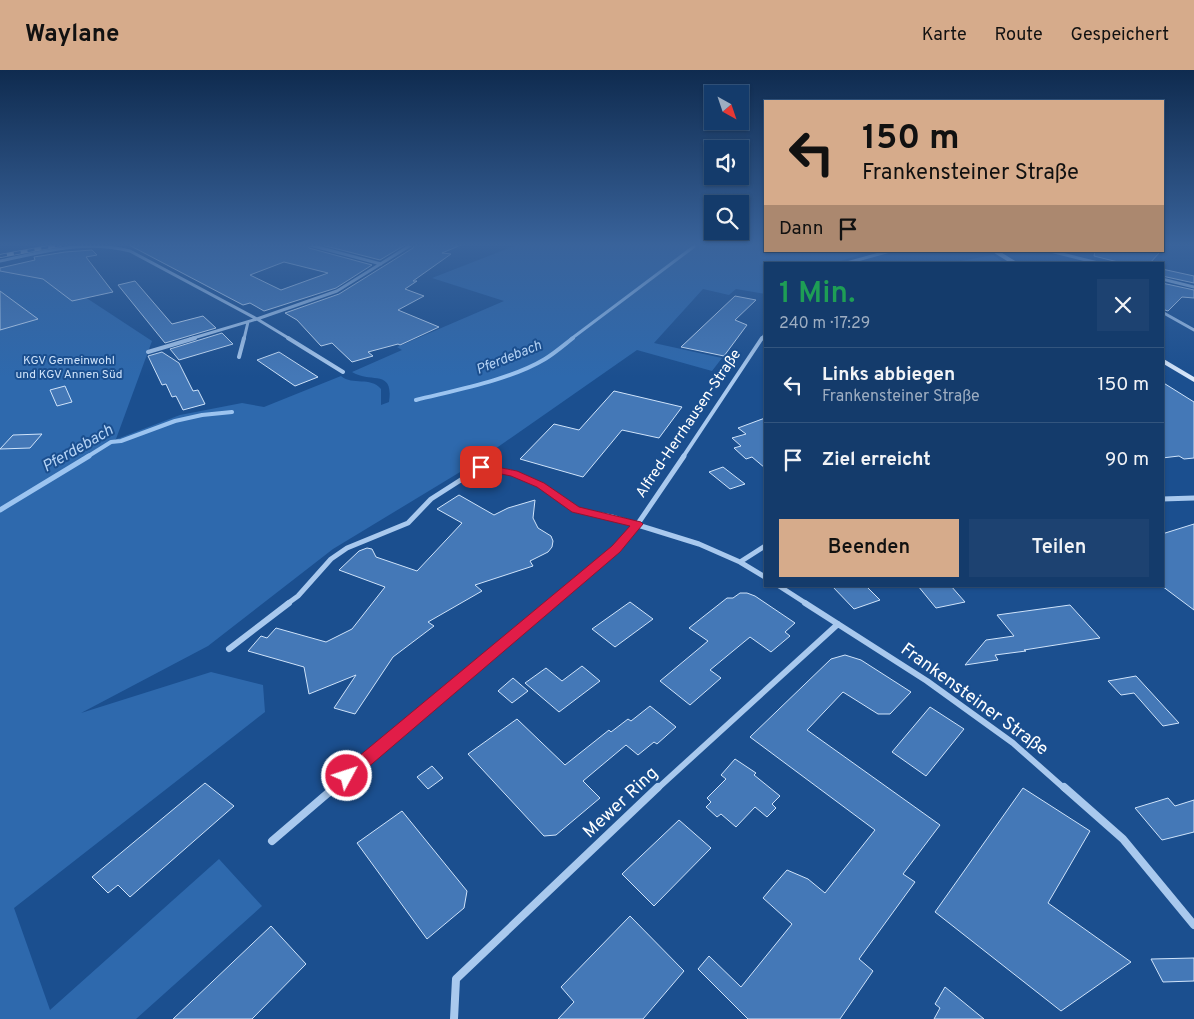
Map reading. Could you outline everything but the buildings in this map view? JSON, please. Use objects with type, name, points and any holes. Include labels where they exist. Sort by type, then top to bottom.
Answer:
[{"type":"main road","points":[[1164,361],[1194,380]]},
{"type":"street","points":[[202,289],[257,319],[343,372]]},
{"type":"street","points":[[148,352],[248,322],[340,289]]},
{"type":"street","points":[[1164,313],[1194,330]]},
{"type":"street","points":[[239,357],[248,322]]},
{"type":"street","name":"Alfred-Herrhausen-Straße","points":[[272,840],[616,549],[638,524],[764,335]]},
{"type":"street","points":[[229,649],[298,596],[331,559],[347,548],[408,523],[430,498],[481,467],[514,473],[540,485],[575,510],[638,524],[699,544],[740,562],[764,576]]},
{"type":"street","points":[[1164,499],[1194,498]]},
{"type":"street","points":[[740,562],[764,547]]},
{"type":"street","name":"Frankensteiner Straße","points":[[781,587],[927,681],[1013,743],[1123,839],[1194,925]]},
{"type":"street","name":"Mewer Ring","points":[[454,1019],[456,979],[650,794],[838,624]]},
{"type":"green space","name":"KGV Gemeinwohl und KGV Annen Süd","points":[[0,289],[73,289],[152,341],[116,439],[0,508]]},
{"type":"green space","points":[[467,289],[703,289],[654,343],[722,358],[712,371],[637,350],[475,463],[333,549],[208,646],[81,713],[211,672],[263,685],[265,712],[14,908],[50,1010],[219,859],[262,906],[136,1019],[0,1019],[0,511],[117,439],[180,415],[242,403],[264,407],[341,376],[346,379],[377,385],[381,389],[381,405],[389,402],[390,391],[384,381],[352,372],[402,350],[397,347],[504,301]]},
{"type":"green space","points":[[704,289],[736,289],[729,295]]},
{"type":"green space","points":[[738,289],[764,289],[764,294]]},
{"type":"waterway","name":"Pferdebach","points":[[571,339],[637,289]]},
{"type":"waterway","name":"Pferdebach","points":[[416,400],[482,384],[516,373],[545,359],[573,338]]},
{"type":"waterway","name":"Pferdebach","points":[[87,457],[111,442],[121,441],[175,421],[202,415],[232,412]]},
{"type":"waterway","name":"Pferdebach","points":[[0,510],[89,456]]},
{"type":"route","points":[[347,776],[616,549],[638,524],[575,510],[540,485],[514,473],[481,467]]}]
